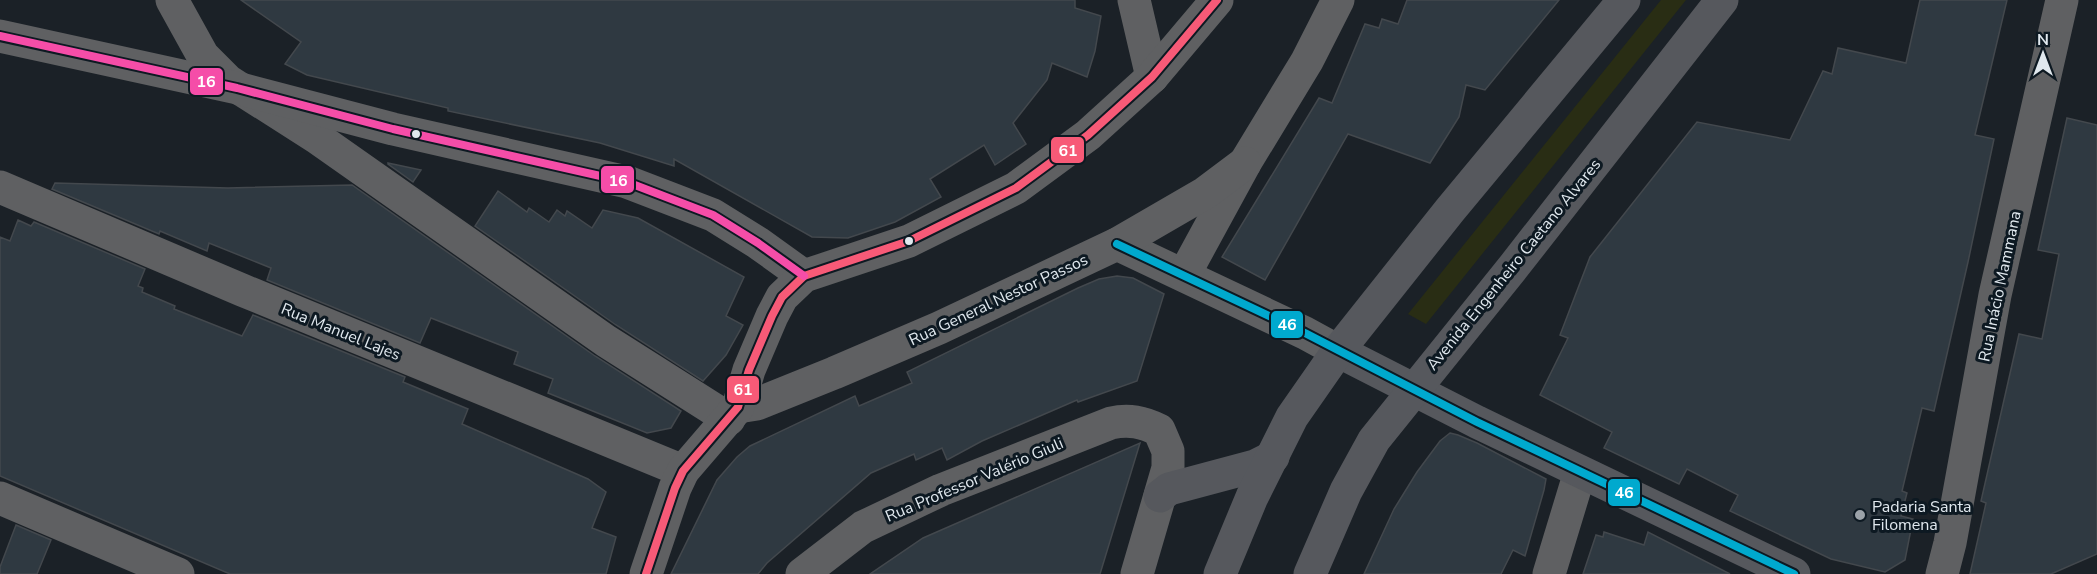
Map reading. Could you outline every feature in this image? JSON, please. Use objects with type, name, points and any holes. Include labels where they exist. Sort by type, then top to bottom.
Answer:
[{"type":"street","points":[[172,0],[203,56],[237,88],[316,137],[606,341],[733,413]]},
{"type":"street","points":[[1134,0],[1152,77]]},
{"type":"street","points":[[646,574],[671,498],[683,471],[733,413],[749,370],[782,297],[804,276],[909,241],[1016,188],[1088,135],[1152,77],[1217,0]]},
{"type":"street","name":"Rua General Nestor Passos","points":[[1184,275],[1245,163],[1307,61],[1338,0]]},
{"type":"street","points":[[1220,574],[1252,497],[1293,417],[1338,351],[1450,210],[1624,0]]},
{"type":"street","name":"Avenida Engenheiro Caetano Alvares","points":[[1310,574],[1346,491],[1374,440],[1514,266],[1722,0]]},
{"type":"street","name":"Rua Inácio Mammana","points":[[1942,574],[1950,543],[1995,295],[2062,0]]},
{"type":"street","points":[[0,36],[237,88],[393,129],[627,182],[713,215],[804,276]]},
{"type":"street","name":"Rua General Nestor Passos","points":[[733,413],[834,374],[939,328],[1118,244],[1205,193],[1245,163]]},
{"type":"street","name":"Rua Manuel Lajes","points":[[0,187],[242,290],[683,471]]},
{"type":"street","points":[[1118,244],[1305,333],[1412,390],[1794,574]]},
{"type":"street","name":"Rua Professor Valério Giuli","points":[[802,574],[863,527],[951,486],[1111,423],[1125,420],[1159,430],[1168,451],[1168,468],[1160,496]]},
{"type":"street","points":[[1137,574],[1160,496],[1169,489],[1255,466],[1273,457]]},
{"type":"street","points":[[1549,574],[1580,472]]},
{"type":"street","points":[[0,498],[178,574]]},
{"type":"green space","points":[[1661,0],[1686,0],[1426,324],[1408,314]]},
{"type":"building","points":[[241,0],[1075,0],[1075,8],[1101,16],[1095,51],[1087,77],[1052,63],[1047,80],[1013,123],[1026,144],[995,165],[984,145],[930,179],[941,197],[895,222],[848,238],[812,237],[674,159],[674,166],[600,143],[448,111],[448,108],[307,75],[285,64],[301,42]]},
{"type":"building","points":[[1407,0],[1559,0],[1485,90],[1466,85],[1459,117],[1430,163],[1348,134],[1265,280],[1222,257],[1319,98],[1332,103],[1365,24],[1379,28],[1382,19],[1398,24]]},
{"type":"building","points":[[1920,0],[2007,0],[1975,135],[1994,139],[1968,262],[1934,411],[1922,408],[1902,491],[1907,493],[1901,516],[1913,519],[1905,560],[1885,572],[1831,559],[1730,511],[1738,495],[1687,469],[1679,484],[1604,448],[1612,432],[1540,395],[1568,338],[1560,335],[1590,257],[1697,122],[1790,140],[1823,71],[1832,74],[1838,48],[1906,63]]},
{"type":"building","points":[[2067,118],[2097,125],[2097,554],[2051,574],[1970,574],[1986,503],[1981,501],[2019,334],[2042,339],[2059,254],[2038,250]]},
{"type":"building","points":[[388,163],[421,170],[413,182]]},
{"type":"building","points":[[55,183],[228,188],[352,185],[595,356],[681,411],[671,428],[647,433],[548,393],[553,379],[514,364],[518,352],[431,318],[420,343],[267,280],[271,268],[209,243],[207,251],[160,231],[159,234],[52,189]]},
{"type":"building","points":[[498,191],[527,212],[529,208],[549,222],[557,210],[565,216],[567,211],[592,228],[603,210],[638,218],[744,277],[726,316],[743,325],[726,355],[703,381],[616,325],[475,226]]},
{"type":"building","points":[[18,220],[31,226],[34,222],[145,269],[138,286],[143,288],[142,292],[175,306],[174,309],[242,336],[253,315],[405,377],[403,382],[468,409],[462,424],[588,479],[606,492],[592,528],[616,537],[606,574],[230,574],[0,476],[0,237],[10,241]]},
{"type":"building","points":[[1117,276],[1133,278],[1164,294],[1137,381],[1078,402],[1077,400],[982,441],[947,460],[942,448],[916,460],[914,454],[871,473],[767,563],[758,574],[671,574],[717,480],[750,446],[855,396],[859,406],[912,383],[907,372],[1078,288],[1099,279]]},
{"type":"building","points":[[1450,433],[1477,443],[1546,479],[1525,556],[1513,550],[1501,574],[1364,574],[1394,509],[1417,472],[1440,441]]},
{"type":"building","points":[[1140,443],[1100,574],[870,574],[923,538]]},
{"type":"building","points":[[16,525],[51,540],[37,574],[0,574],[0,567]]},
{"type":"building","points":[[1604,532],[1644,545],[1648,532],[1730,574],[1583,574],[1596,535],[1603,537]]},
{"type":"transit line","name":"61","points":[[646,574],[683,471],[738,407],[749,370],[782,297],[804,276],[909,241],[1016,188],[1088,135],[1152,77],[1217,0]]},
{"type":"transit line","name":"16","points":[[0,36],[237,88],[393,129],[627,182],[713,215],[804,276]]},
{"type":"transit line","name":"46","points":[[1117,244],[1305,333],[1477,422],[1794,574]]},
{"type":"place","name":"Padaria Santa Filomena","points":[[1860,515]]}]
